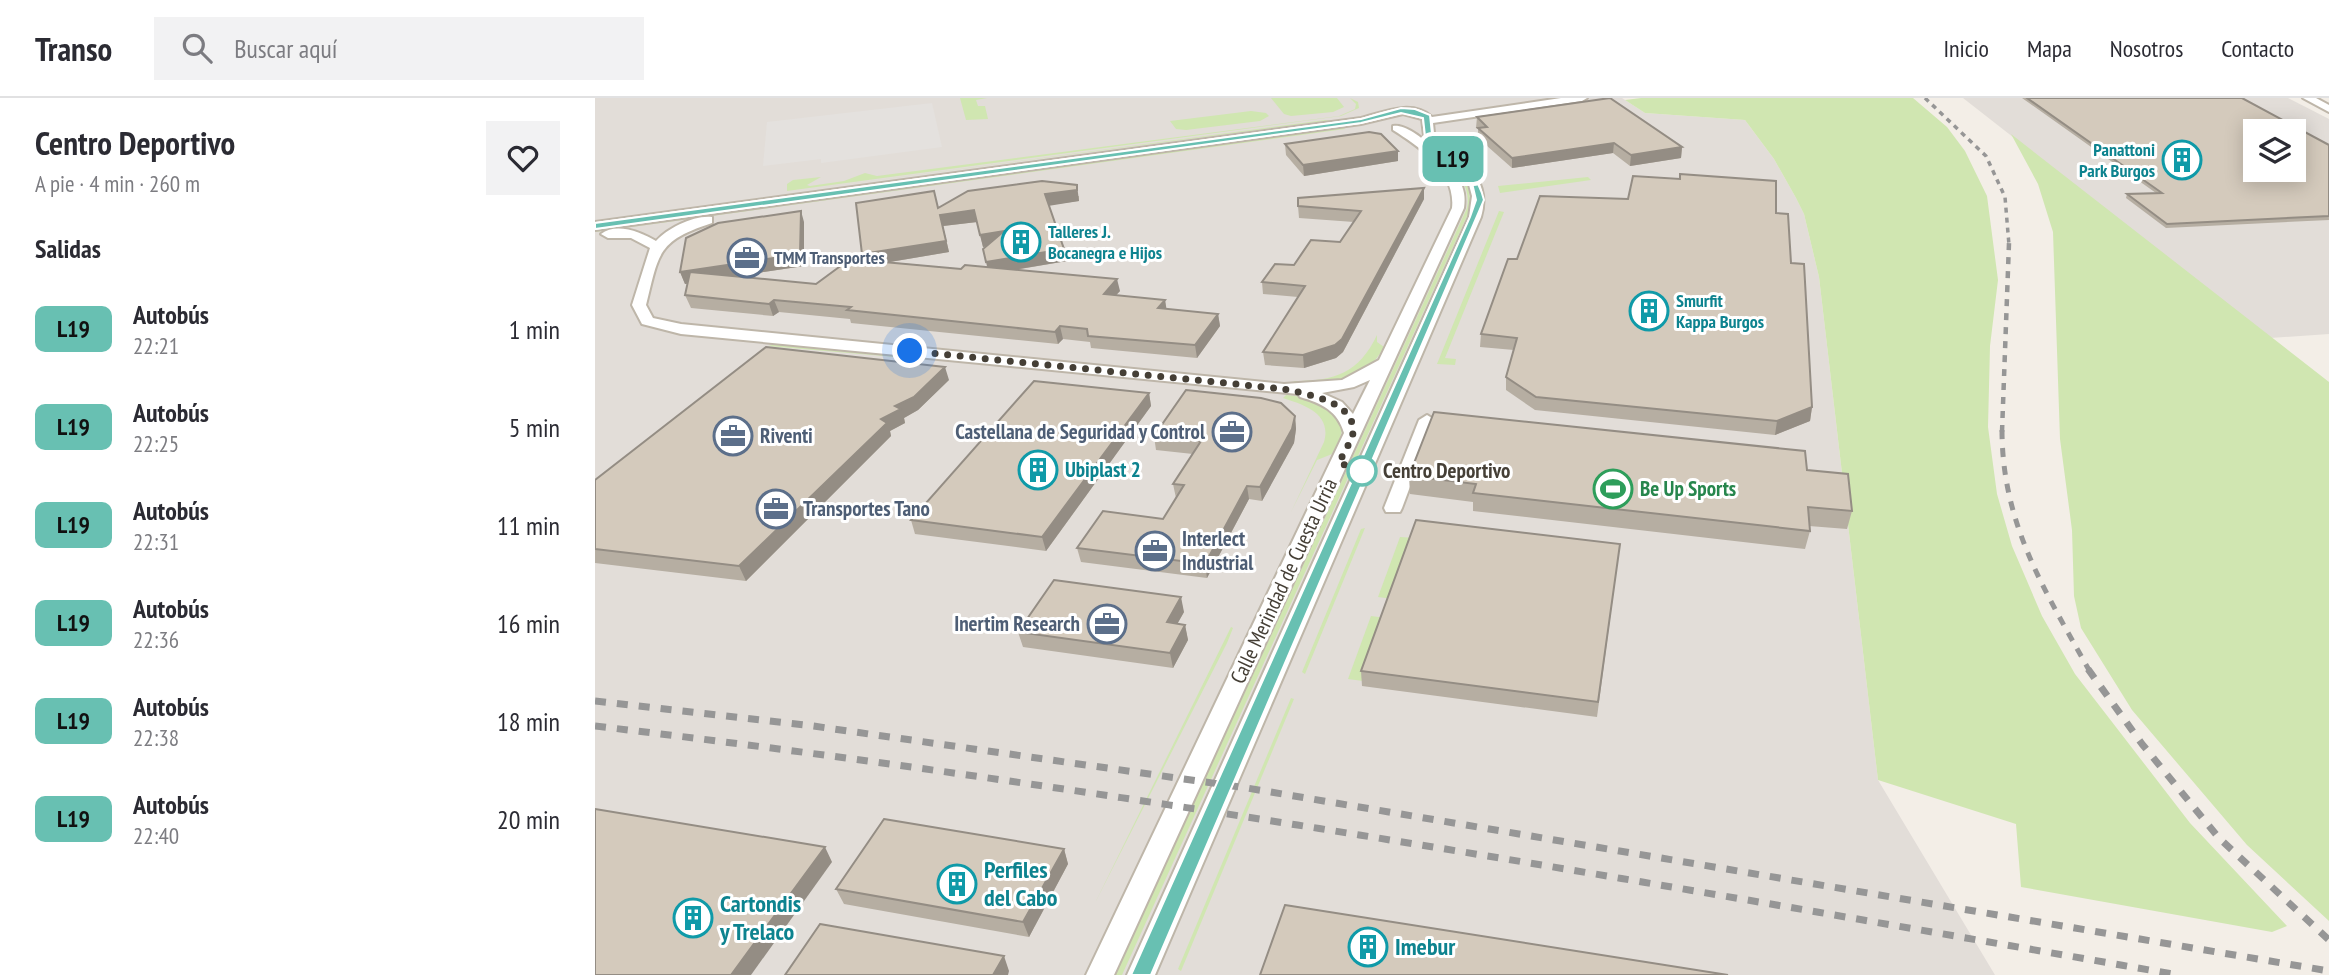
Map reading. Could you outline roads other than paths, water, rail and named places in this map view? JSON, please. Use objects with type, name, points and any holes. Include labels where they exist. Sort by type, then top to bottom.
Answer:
[{"type":"street","points":[[1390,99],[1421,117],[1533,98]]},
{"type":"street","points":[[596,232],[712,218],[1385,118],[1396,111],[1421,117],[1582,98]]},
{"type":"street","points":[[2308,98],[2329,109]]},
{"type":"street","points":[[2322,98],[2329,102]]},
{"type":"street","points":[[596,232],[1385,118],[1413,127],[1421,117]]},
{"type":"street","name":"Calle Merindad de Cuesta Urria","points":[[1141,975],[1475,217],[1480,200],[1476,183],[1428,134],[1421,117]]},
{"type":"street","name":"Calle Merindad de Cuesta Urria","points":[[1100,975],[1456,215],[1461,196],[1450,174],[1416,140],[1385,118]]},
{"type":"street","points":[[712,218],[674,232],[655,246],[639,305],[644,318],[658,325],[1284,389],[1325,389],[1350,384],[1372,373],[1388,359]]},
{"type":"street","points":[[596,232],[633,234],[655,246]]},
{"type":"street","points":[[1284,389],[1316,396],[1336,406],[1350,420],[1353,433]]},
{"type":"street","points":[[1394,508],[1427,420]]},
{"type":"railway","points":[[1925,98],[1986,156],[2005,197],[2009,244]]},
{"type":"railway","points":[[2002,431],[2009,244]]},
{"type":"railway","points":[[2002,431],[2009,496],[2018,526],[2042,584],[2089,670]]},
{"type":"railway","points":[[2088,669],[2142,744],[2219,838],[2329,940]]},
{"type":"railway","points":[[595,701],[813,726],[1247,788],[2329,971]]},
{"type":"railway","points":[[595,726],[794,751],[1190,808],[1586,872],[2178,975]]},
{"type":"place","name":"Panattoni Park Burgos","points":[[2182,160]]},
{"type":"place","name":"Talleres J. Bocanegra e Hijos","points":[[1021,242]]},
{"type":"place","name":"TMM Transportes","points":[[747,258]]},
{"type":"place","name":"Smurfit Kappa Burgos","points":[[1649,311]]},
{"type":"place","name":"Castellana de Seguridad y Control","points":[[1232,432]]},
{"type":"place","name":"Riventi","points":[[733,436]]},
{"type":"place","name":"Ubiplast 2","points":[[1038,470]]},
{"type":"place","name":"Centro Deportivo","points":[[1362,471]]},
{"type":"place","name":"Be Up Sports","points":[[1613,489]]},
{"type":"place","name":"Transportes Tano","points":[[776,509]]},
{"type":"place","name":"Interlect Industrial","points":[[1155,551]]},
{"type":"place","name":"Inertim Research","points":[[1107,624]]},
{"type":"place","name":"Perfiles del Cabo","points":[[957,884]]},
{"type":"place","name":"Cartondis y Trelaco","points":[[693,918]]},
{"type":"place","name":"Imebur","points":[[1368,947]]}]
